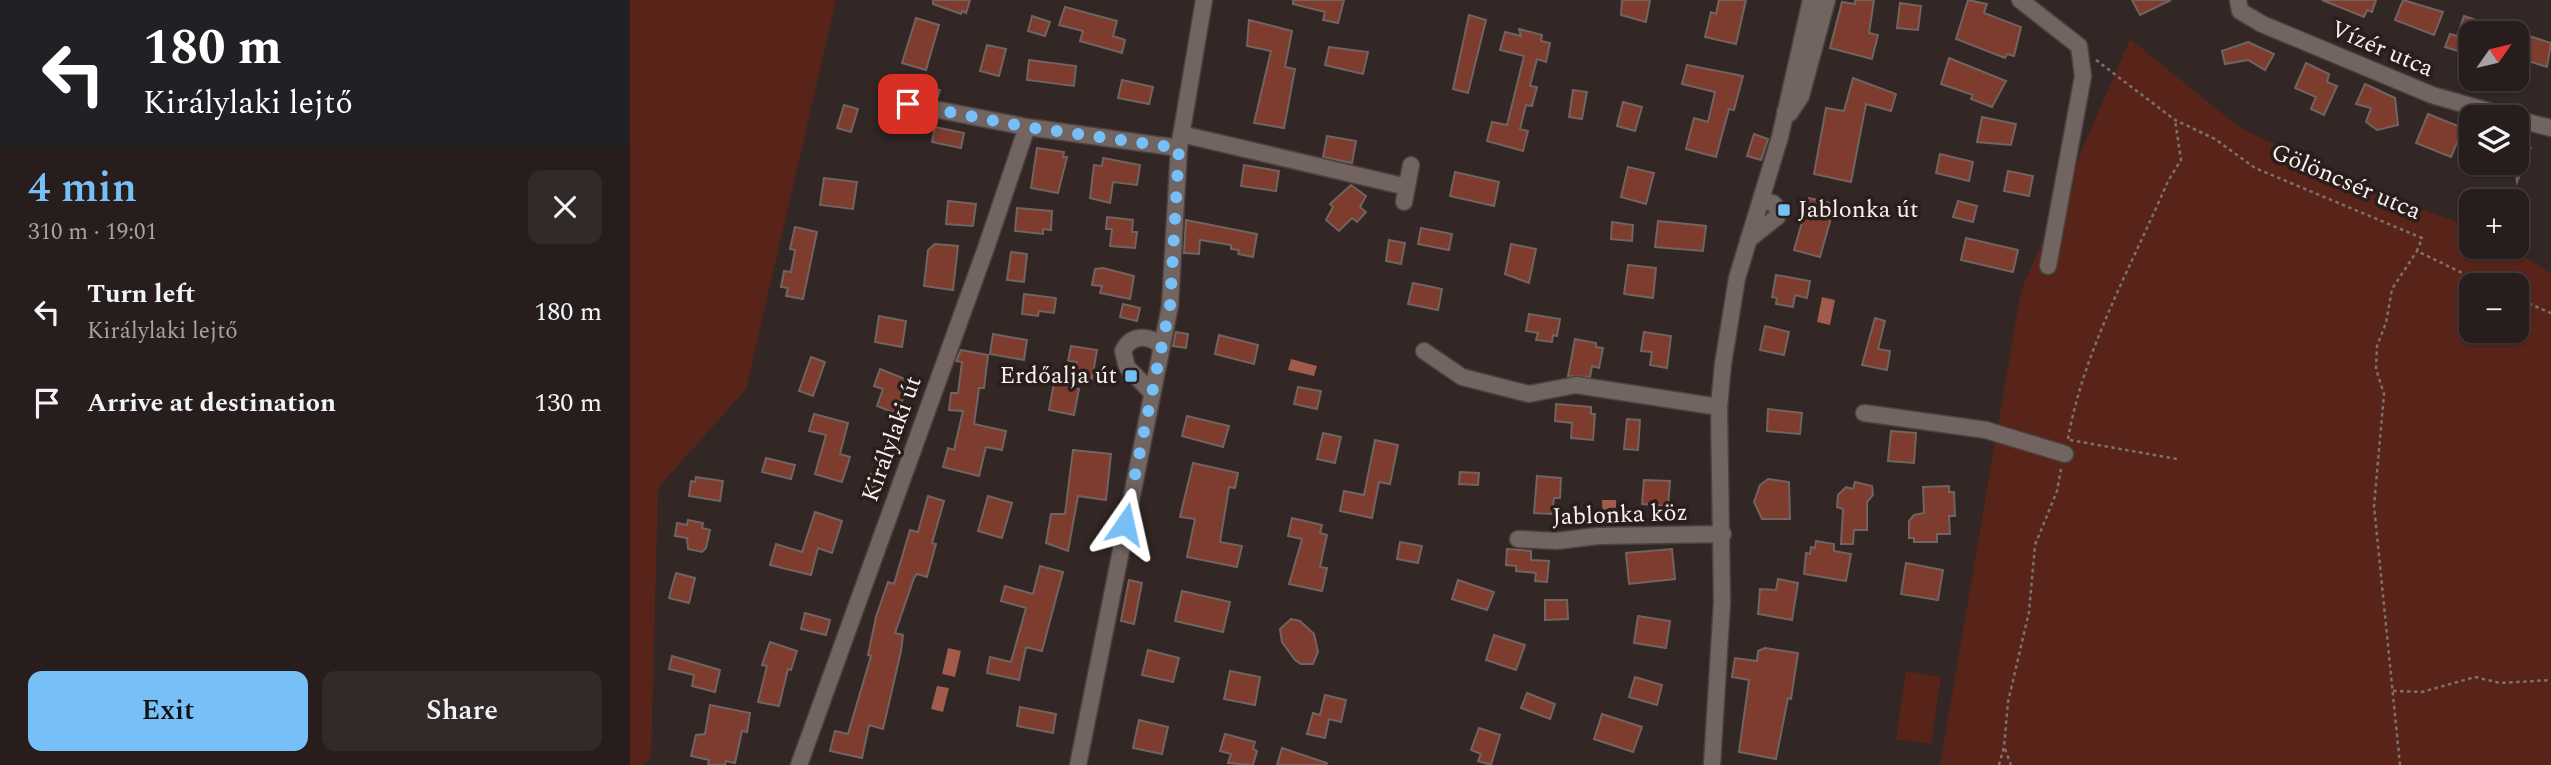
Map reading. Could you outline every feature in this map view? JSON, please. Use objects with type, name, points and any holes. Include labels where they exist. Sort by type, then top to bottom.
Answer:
[{"type":"street","points":[[1078,765],[1162,347],[1172,281],[1180,141],[1204,0]]},
{"type":"street","points":[[1713,765],[1723,534],[1719,407],[1729,317],[1748,240],[1762,201],[1811,0]]},
{"type":"street","points":[[1785,112],[1790,113],[1795,109],[1801,96],[1827,0]]},
{"type":"street","points":[[2020,0],[2079,46],[2082,76],[2048,266]]},
{"type":"street","name":"Vízér utca","points":[[2239,5],[2262,24],[2432,95],[2467,105]]},
{"type":"street","points":[[898,102],[1027,127],[1180,141],[1406,195],[1411,165]]},
{"type":"street","points":[[2529,122],[2551,128]]},
{"type":"street","name":"Királylaki út","points":[[799,765],[986,248],[1027,127]]},
{"type":"street","points":[[1152,393],[1127,367],[1123,351],[1128,343],[1139,338],[1150,338],[1162,347]]},
{"type":"street","points":[[1424,351],[1462,377],[1530,394],[1576,385],[1719,407]]},
{"type":"street","points":[[1864,413],[1986,430],[2066,446]]},
{"type":"street","name":"Jablonka köz","points":[[1518,539],[1556,541],[1598,536],[1723,534]]},
{"type":"path","points":[[1999,765],[2004,747],[2008,702],[2029,612],[2035,545],[2057,491],[2073,410],[2088,365],[2168,181],[2181,160],[2175,120],[2079,46]]},
{"type":"path","name":"Gölöncsér utca","points":[[2175,120],[2215,139],[2255,168],[2422,238],[2417,251],[2462,273]]},
{"type":"path","points":[[2400,765],[2374,506],[2384,394],[2376,369],[2377,345],[2386,323],[2392,289],[2417,251]]},
{"type":"path","points":[[2529,304],[2551,313]]},
{"type":"path","points":[[2066,446],[2176,459]]},
{"type":"path","points":[[2392,691],[2421,692],[2475,677],[2500,683],[2551,680]]},
{"type":"path","points":[[2004,747],[2011,765]]},
{"type":"shaded area","points":[[630,0],[836,0],[746,389],[658,488],[651,757],[643,765],[630,765]]},
{"type":"shaded area","points":[[2130,39],[2239,127],[2370,191],[2459,223],[2459,259],[2528,259],[2551,273],[2551,765],[1940,765],[2021,291]]},
{"type":"shaded area","points":[[1822,297],[1835,300],[1830,325],[1817,322]]},
{"type":"shaded area","points":[[1291,359],[1317,366],[1314,376],[1288,370]]},
{"type":"shaded area","points":[[870,473],[881,477],[874,497],[863,493]]},
{"type":"shaded area","points":[[1602,500],[1616,500],[1616,523],[1603,523]]},
{"type":"shaded area","points":[[948,648],[961,651],[955,677],[942,674]]},
{"type":"shaded area","points":[[1906,671],[1941,677],[1931,744],[1896,739]]},
{"type":"shaded area","points":[[937,686],[949,688],[943,712],[931,709]]},
{"type":"building","points":[[933,0],[970,0],[966,13],[962,11],[961,14],[933,4]]},
{"type":"building","points":[[1293,0],[1344,0],[1338,23],[1323,20],[1325,12],[1293,4]]},
{"type":"building","points":[[1622,0],[1650,0],[1646,22],[1621,15]]},
{"type":"building","points":[[1719,0],[1746,0],[1736,44],[1705,37],[1711,12],[1716,14]]},
{"type":"building","points":[[1855,0],[1874,0],[1869,33],[1878,35],[1872,59],[1830,48],[1842,2],[1855,4]]},
{"type":"building","points":[[1968,0],[1987,4],[1984,13],[2021,27],[2014,56],[2007,54],[2005,58],[1956,39]]},
{"type":"building","points":[[2132,0],[2171,0],[2140,15]]},
{"type":"building","points":[[2322,0],[2376,0],[2372,12],[2367,10],[2364,17]]},
{"type":"building","points":[[2403,0],[2443,12],[2434,35],[2395,20]]},
{"type":"building","points":[[1900,3],[1921,6],[1918,30],[1897,28]]},
{"type":"building","points":[[1065,7],[1117,21],[1113,36],[1125,40],[1122,53],[1080,41],[1083,31],[1059,25]]},
{"type":"building","points":[[1469,15],[1486,20],[1468,93],[1453,89]]},
{"type":"building","points":[[1032,16],[1050,22],[1045,36],[1028,31]]},
{"type":"building","points":[[2464,16],[2479,21],[2462,21]]},
{"type":"building","points":[[916,18],[939,25],[926,70],[902,63]]},
{"type":"building","points":[[1249,20],[1292,31],[1285,67],[1295,69],[1284,128],[1254,123],[1271,51],[1247,46]]},
{"type":"building","points":[[1519,29],[1542,35],[1541,41],[1550,43],[1546,62],[1537,59],[1530,86],[1537,87],[1532,106],[1526,105],[1520,129],[1528,131],[1523,151],[1487,141],[1492,122],[1507,125],[1524,56],[1500,50],[1505,32],[1521,36]]},
{"type":"building","points":[[2459,30],[2459,51],[2445,47],[2450,34],[2457,36]]},
{"type":"building","points":[[2529,36],[2551,43],[2547,67],[2529,61]]},
{"type":"building","points":[[2248,42],[2274,54],[2265,70],[2248,60],[2225,64],[2222,51]]},
{"type":"building","points":[[987,45],[1006,49],[999,76],[980,71]]},
{"type":"building","points":[[1329,47],[1368,52],[1363,74],[1325,65]]},
{"type":"building","points":[[1949,58],[2006,81],[1992,107],[1971,99],[1973,95],[1941,84]]},
{"type":"building","points":[[1029,60],[1076,66],[1074,86],[1027,80]]},
{"type":"building","points":[[2306,63],[2329,74],[2327,82],[2337,86],[2324,115],[2311,109],[2316,97],[2295,88]]},
{"type":"building","points":[[1687,65],[1743,76],[1734,110],[1729,109],[1716,157],[1686,149],[1694,118],[1708,122],[1715,92],[1682,84]]},
{"type":"building","points":[[1853,78],[1896,94],[1891,111],[1866,104],[1851,182],[1814,174],[1826,108],[1844,111]]},
{"type":"building","points":[[1122,80],[1153,87],[1149,104],[1118,98]]},
{"type":"building","points":[[2365,84],[2395,98],[2398,125],[2377,130],[2366,122],[2371,108],[2356,104]]},
{"type":"building","points":[[924,86],[940,90],[937,99],[922,96]]},
{"type":"building","points":[[1573,90],[1587,92],[1582,119],[1569,117]]},
{"type":"building","points":[[1623,102],[1642,107],[1635,131],[1617,126]]},
{"type":"building","points":[[844,105],[858,109],[851,132],[837,128]]},
{"type":"building","points":[[2428,114],[2459,126],[2459,138],[2451,157],[2416,143]]},
{"type":"building","points":[[1982,117],[2016,124],[2011,145],[1977,142]]},
{"type":"building","points":[[935,127],[964,133],[961,148],[932,142]]},
{"type":"building","points":[[1754,134],[1768,139],[1761,160],[1747,156]]},
{"type":"building","points":[[1327,136],[1356,141],[1352,163],[1323,157]]},
{"type":"building","points":[[1037,148],[1064,152],[1063,157],[1067,157],[1058,193],[1031,188]]},
{"type":"building","points":[[1940,154],[1973,162],[1969,181],[1936,173]]},
{"type":"building","points":[[1103,158],[1140,165],[1137,185],[1113,182],[1110,203],[1090,198],[1094,165],[1102,166]]},
{"type":"building","points":[[1244,165],[1279,171],[1276,191],[1241,186]]},
{"type":"building","points":[[1628,167],[1654,173],[1646,204],[1621,197]]},
{"type":"building","points":[[2008,171],[2033,176],[2029,196],[2004,191]]},
{"type":"building","points":[[1455,172],[1499,182],[1494,206],[1450,196]]},
{"type":"building","points":[[824,178],[857,182],[853,209],[820,205]]},
{"type":"building","points":[[1351,185],[1366,196],[1360,207],[1366,212],[1357,222],[1352,218],[1339,231],[1326,220],[1333,207],[1330,204]]},
{"type":"building","points":[[1809,198],[1835,204],[1820,257],[1794,250]]},
{"type":"building","points":[[948,201],[976,204],[973,226],[946,224]]},
{"type":"building","points":[[1958,201],[1977,206],[1973,222],[1953,217]]},
{"type":"building","points":[[1017,208],[1052,211],[1051,230],[1043,229],[1043,234],[1015,231]]},
{"type":"building","points":[[1107,217],[1133,220],[1132,232],[1137,232],[1135,248],[1110,246],[1112,229],[1106,229]]},
{"type":"building","points":[[1186,220],[1257,234],[1253,257],[1238,254],[1239,250],[1231,249],[1231,245],[1200,240],[1199,254],[1184,253]]},
{"type":"building","points":[[1658,221],[1706,226],[1703,251],[1655,247]]},
{"type":"building","points":[[1612,222],[1633,225],[1632,241],[1611,239]]},
{"type":"building","points":[[795,227],[817,232],[803,299],[786,296],[788,288],[781,287],[784,271],[791,272],[795,250],[790,249]]},
{"type":"building","points":[[1421,228],[1452,234],[1449,250],[1418,244]]},
{"type":"building","points":[[1966,238],[2018,250],[2013,272],[1961,260]]},
{"type":"building","points":[[1389,240],[1405,243],[1401,264],[1386,261]]},
{"type":"building","points":[[935,244],[958,246],[953,290],[924,286],[928,250]]},
{"type":"building","points":[[1511,244],[1536,249],[1529,283],[1505,274]]},
{"type":"building","points":[[1011,252],[1027,254],[1024,282],[1007,280]]},
{"type":"building","points":[[1628,265],[1656,268],[1653,298],[1624,294]]},
{"type":"building","points":[[1103,268],[1134,276],[1130,299],[1100,293],[1102,286],[1092,285],[1095,269]]},
{"type":"building","points":[[1776,275],[1810,281],[1807,298],[1795,295],[1793,307],[1776,304],[1777,298],[1772,297]]},
{"type":"building","points":[[1413,283],[1442,289],[1438,310],[1408,304]]},
{"type":"building","points":[[1024,294],[1056,298],[1054,313],[1039,311],[1038,316],[1022,314]]},
{"type":"building","points":[[1123,304],[1140,308],[1137,321],[1120,317]]},
{"type":"building","points":[[1529,314],[1560,319],[1557,336],[1553,335],[1552,342],[1536,340],[1538,333],[1526,331]]},
{"type":"building","points":[[879,316],[906,321],[902,347],[875,342]]},
{"type":"building","points":[[1875,318],[1885,321],[1878,349],[1890,351],[1887,370],[1862,365]]},
{"type":"building","points":[[1765,326],[1789,332],[1784,355],[1760,350]]},
{"type":"building","points":[[1176,332],[1188,334],[1186,348],[1173,346]]},
{"type":"building","points":[[1644,332],[1671,336],[1667,368],[1650,365],[1652,352],[1641,351]]},
{"type":"building","points":[[993,334],[1027,340],[1024,360],[990,354]]},
{"type":"building","points":[[1219,335],[1258,345],[1254,364],[1215,354]]},
{"type":"building","points":[[1575,339],[1596,343],[1596,347],[1603,348],[1599,368],[1592,366],[1590,377],[1568,376]]},
{"type":"building","points":[[1071,346],[1097,350],[1092,379],[1075,376],[1077,362],[1068,361]]},
{"type":"building","points":[[961,350],[988,355],[984,388],[979,388],[974,424],[1006,431],[1002,450],[986,447],[979,476],[943,467],[948,448],[954,450],[963,411],[949,410],[951,393],[958,393],[962,362],[956,361]]},
{"type":"building","points":[[811,357],[825,362],[813,396],[799,391]]},
{"type":"building","points":[[880,369],[910,381],[897,414],[877,406],[883,389],[874,386]]},
{"type":"building","points":[[1054,383],[1079,389],[1074,415],[1049,410]]},
{"type":"building","points":[[1298,387],[1321,391],[1317,409],[1294,404]]},
{"type":"building","points":[[1556,404],[1591,407],[1591,414],[1595,414],[1593,440],[1571,438],[1572,423],[1555,421]]},
{"type":"building","points":[[1768,409],[1802,413],[1800,434],[1767,431]]},
{"type":"building","points":[[814,414],[848,423],[840,454],[850,457],[842,482],[815,474],[826,435],[809,431]]},
{"type":"building","points":[[1187,416],[1229,426],[1223,447],[1182,436]]},
{"type":"building","points":[[1627,419],[1640,420],[1638,450],[1624,449]]},
{"type":"building","points":[[1891,431],[1916,433],[1914,463],[1888,461]]},
{"type":"building","points":[[1323,433],[1341,437],[1335,463],[1317,459]]},
{"type":"building","points":[[1375,440],[1398,445],[1390,484],[1379,482],[1372,518],[1340,511],[1344,491],[1364,495]]},
{"type":"building","points":[[1073,450],[1111,454],[1106,500],[1078,496],[1068,551],[1046,543],[1051,514],[1065,514]]},
{"type":"building","points":[[766,458],[795,465],[791,479],[762,472]]},
{"type":"building","points":[[1193,463],[1238,473],[1235,488],[1229,487],[1220,542],[1242,546],[1237,567],[1187,557],[1195,519],[1180,517]]},
{"type":"building","points":[[1460,472],[1479,473],[1478,485],[1459,484]]},
{"type":"building","points":[[1537,476],[1561,478],[1560,498],[1554,498],[1552,514],[1534,513]]},
{"type":"building","points":[[696,477],[723,481],[720,501],[689,496],[691,481],[695,482]]},
{"type":"building","points":[[1768,479],[1789,482],[1790,519],[1762,519],[1754,502],[1760,485]]},
{"type":"building","points":[[1644,480],[1670,481],[1668,506],[1642,504]]},
{"type":"building","points":[[1855,482],[1872,486],[1873,495],[1867,502],[1867,530],[1854,530],[1853,544],[1841,544],[1843,509],[1837,507],[1838,495],[1846,487],[1853,489]]},
{"type":"building","points":[[1949,486],[1949,492],[1954,492],[1955,516],[1949,516],[1950,534],[1937,534],[1937,542],[1914,542],[1914,538],[1909,538],[1909,521],[1914,515],[1924,513],[1923,487]]},
{"type":"building","points":[[928,496],[944,501],[932,543],[936,544],[927,577],[917,574],[914,578],[895,633],[903,635],[901,651],[883,729],[869,725],[862,758],[830,751],[835,731],[848,734],[871,656],[868,655],[876,617],[888,582],[894,584],[910,530],[918,532]]},
{"type":"building","points":[[988,496],[1012,503],[1002,538],[978,531]]},
{"type":"building","points":[[815,512],[842,521],[832,553],[818,548],[811,575],[770,565],[776,544],[802,552]]},
{"type":"building","points":[[1292,518],[1322,525],[1320,533],[1327,535],[1320,567],[1327,568],[1322,591],[1289,584],[1302,539],[1288,536]]},
{"type":"building","points":[[688,520],[703,523],[702,528],[710,530],[706,548],[702,552],[688,549],[687,538],[675,536],[677,523],[687,525]]},
{"type":"building","points":[[1816,541],[1834,544],[1834,551],[1851,554],[1846,581],[1804,574],[1806,553],[1810,554],[1811,547],[1815,548]]},
{"type":"building","points":[[1400,542],[1422,546],[1418,563],[1397,559]]},
{"type":"building","points":[[1507,549],[1531,551],[1531,560],[1549,561],[1547,582],[1535,581],[1536,573],[1516,571],[1516,566],[1506,565]]},
{"type":"building","points":[[1672,549],[1675,579],[1629,584],[1626,553]]},
{"type":"building","points":[[1906,563],[1943,570],[1938,600],[1901,594]]},
{"type":"building","points":[[1040,566],[1063,572],[1042,651],[1026,647],[1019,680],[987,673],[990,657],[1011,662],[1026,608],[1001,601],[1005,586],[1033,594]]},
{"type":"building","points":[[676,573],[695,578],[689,603],[669,598]]},
{"type":"building","points":[[1778,579],[1798,583],[1792,620],[1758,614],[1760,589],[1776,590]]},
{"type":"building","points":[[1129,580],[1142,583],[1134,624],[1121,621]]},
{"type":"building","points":[[1458,580],[1494,592],[1487,610],[1452,599]]},
{"type":"building","points":[[1182,591],[1230,602],[1223,632],[1175,621]]},
{"type":"building","points":[[1545,600],[1567,600],[1568,619],[1545,620]]},
{"type":"building","points":[[805,613],[830,620],[826,635],[801,629]]},
{"type":"building","points":[[1638,616],[1670,621],[1666,648],[1634,643]]},
{"type":"building","points":[[1291,619],[1300,621],[1314,634],[1318,652],[1313,664],[1301,664],[1295,660],[1282,642],[1280,629]]},
{"type":"building","points":[[1494,635],[1525,645],[1516,670],[1486,660]]},
{"type":"building","points":[[770,642],[797,651],[791,670],[788,669],[779,706],[758,702],[767,666],[762,665]]},
{"type":"building","points":[[1765,648],[1798,653],[1791,699],[1788,698],[1776,759],[1739,752],[1749,680],[1732,677],[1735,658],[1757,661],[1758,651]]},
{"type":"building","points":[[1148,650],[1179,658],[1173,682],[1142,675]]},
{"type":"building","points":[[672,656],[720,670],[715,692],[692,686],[694,675],[669,669]]},
{"type":"building","points":[[1230,671],[1260,677],[1255,705],[1224,699]]},
{"type":"building","points":[[1635,677],[1662,685],[1657,705],[1629,697]]},
{"type":"building","points":[[1527,693],[1555,704],[1550,719],[1521,708]]},
{"type":"building","points":[[1325,695],[1346,700],[1341,722],[1329,719],[1325,738],[1307,734],[1313,713],[1320,715]]},
{"type":"building","points":[[710,705],[750,713],[747,732],[742,731],[735,763],[726,761],[725,765],[708,765],[709,760],[691,756],[696,735],[705,734]]},
{"type":"building","points":[[1020,707],[1056,714],[1053,733],[1017,726]]},
{"type":"building","points":[[1602,714],[1642,727],[1633,752],[1594,739]]},
{"type":"building","points":[[1139,720],[1168,727],[1162,754],[1133,748]]},
{"type":"building","points":[[1479,728],[1500,735],[1491,765],[1478,761],[1481,754],[1471,750]]},
{"type":"building","points":[[1225,734],[1255,742],[1253,749],[1257,751],[1253,765],[1228,763],[1231,754],[1220,751]]},
{"type":"building","points":[[1282,748],[1327,763],[1277,765]]},
{"type":"place","name":"Jablonka út","points":[[1784,210]]},
{"type":"place","name":"Erdőalja út","points":[[1131,376]]},
{"type":"route","points":[[908,104],[1027,127],[1179,148],[1170,306],[1125,524]]}]
